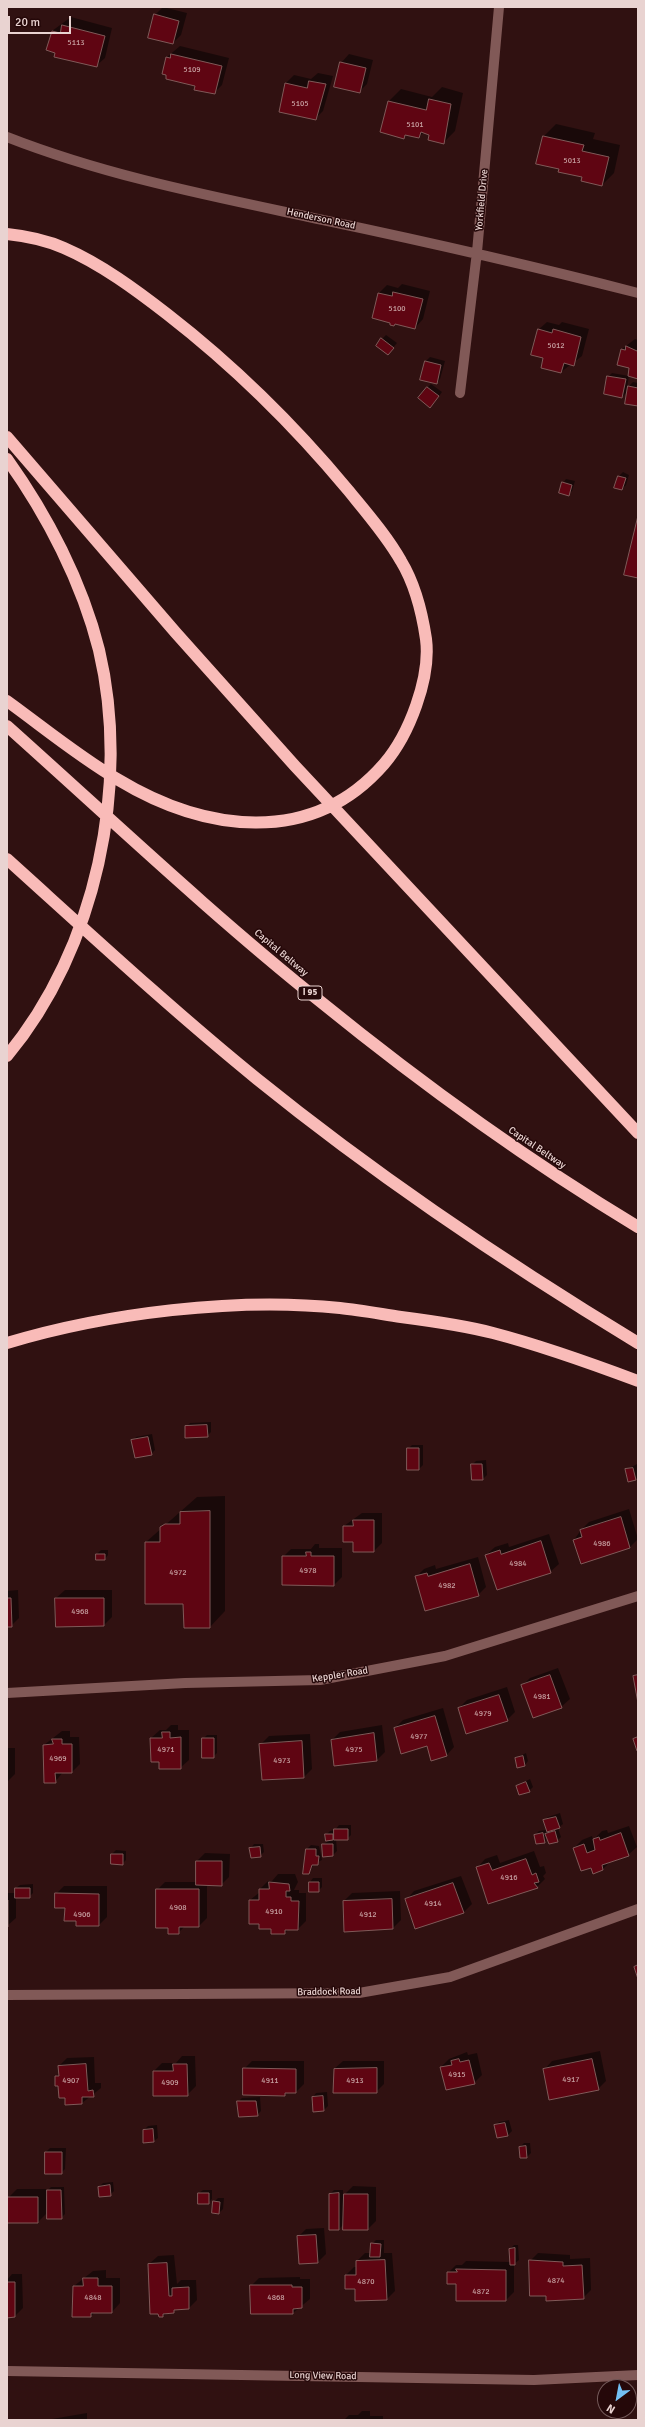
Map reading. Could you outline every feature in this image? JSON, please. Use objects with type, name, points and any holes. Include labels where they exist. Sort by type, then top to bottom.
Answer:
[{"type":"highway","points":[[7,234],[28,237],[64,248],[98,266],[144,296],[204,343],[258,393],[316,452],[367,513],[401,560],[414,587],[426,642],[424,672],[417,701],[408,728],[392,754],[375,774],[350,795],[315,814],[282,822],[244,823],[208,818],[175,808],[116,779],[7,701]]},
{"type":"highway","points":[[7,437],[176,633],[295,766],[638,1133]]},
{"type":"highway","points":[[7,459],[55,537],[80,592],[98,650],[108,708],[110,759],[108,806],[100,858],[89,900],[68,955],[45,1000],[7,1056]]},
{"type":"highway","name":"Capital Beltway","points":[[7,726],[220,916],[319,1001],[415,1076],[517,1149],[638,1227]]},
{"type":"highway","points":[[7,859],[108,950],[257,1079],[358,1156],[467,1235],[569,1302],[638,1343]]},
{"type":"highway","points":[[7,866],[108,950]]},
{"type":"highway","points":[[7,1343],[90,1321],[174,1310],[259,1305],[339,1308],[431,1321],[492,1332],[561,1353],[638,1381]]},
{"type":"street","name":"Yorkfield Drive","points":[[460,393],[477,252],[499,7]]},
{"type":"street","name":"Henderson Road","points":[[7,137],[53,155],[148,182],[477,252],[638,292]]},
{"type":"street","name":"Keppler Road","points":[[7,1693],[185,1683],[320,1680],[445,1656],[638,1596]]},
{"type":"street","name":"Braddock Road","points":[[7,1995],[360,1993],[450,1977],[638,1909]]},
{"type":"street","name":"Long View Road","points":[[7,2372],[534,2380],[638,2375]]},
{"type":"building","points":[[154,14],[179,21],[173,44],[148,38]]},
{"type":"building","points":[[62,25],[105,36],[97,67],[54,57],[55,53],[46,50],[52,31],[60,33]]},
{"type":"building","points":[[171,54],[222,66],[215,94],[194,90],[195,86],[166,79],[166,75],[162,74],[166,57],[170,58]]},
{"type":"building","points":[[340,62],[366,68],[360,93],[334,87]]},
{"type":"building","points":[[309,81],[326,84],[316,120],[279,112],[285,83],[307,88]]},
{"type":"building","points":[[429,99],[451,104],[444,144],[428,140],[429,135],[421,132],[419,138],[405,135],[404,139],[380,132],[388,101],[426,110]]},
{"type":"building","points":[[543,136],[584,145],[582,151],[609,157],[602,186],[581,181],[582,177],[558,172],[559,169],[536,164]]},
{"type":"building","points":[[393,292],[423,299],[415,329],[395,324],[394,326],[390,325],[390,323],[372,318],[378,293],[392,296]]},
{"type":"building","points":[[538,329],[552,333],[553,329],[581,337],[574,366],[564,363],[561,373],[541,368],[543,358],[531,355]]},
{"type":"building","points":[[381,338],[394,348],[388,355],[376,346]]},
{"type":"building","points":[[626,346],[637,351],[638,348],[638,379],[628,376],[629,368],[617,365],[621,349],[625,350]]},
{"type":"building","points":[[425,361],[441,365],[437,384],[420,380]]},
{"type":"building","points":[[607,376],[626,379],[622,398],[604,394]]},
{"type":"building","points":[[628,386],[638,388],[638,406],[625,404]]},
{"type":"building","points":[[427,387],[439,396],[430,408],[418,398]]},
{"type":"building","points":[[618,476],[626,478],[622,490],[614,488]]},
{"type":"building","points":[[562,482],[572,485],[569,496],[559,493]]},
{"type":"building","points":[[638,516],[638,578],[624,575]]},
{"type":"building","points":[[207,1425],[208,1437],[185,1438],[185,1426]]},
{"type":"building","points":[[148,1437],[152,1455],[135,1458],[131,1440]]},
{"type":"building","points":[[407,1448],[419,1448],[419,1470],[407,1470]]},
{"type":"building","points":[[471,1464],[482,1464],[483,1480],[472,1480]]},
{"type":"building","points":[[633,1468],[636,1480],[628,1482],[625,1469]]},
{"type":"building","points":[[210,1511],[210,1628],[184,1628],[183,1604],[145,1604],[145,1542],[160,1542],[160,1527],[165,1524],[180,1524],[180,1512]]},
{"type":"building","points":[[621,1517],[630,1548],[581,1564],[573,1540],[582,1537],[580,1530]]},
{"type":"building","points":[[353,1520],[374,1520],[374,1552],[353,1552],[353,1542],[343,1542],[343,1526],[353,1526]]},
{"type":"building","points":[[541,1541],[551,1573],[497,1590],[485,1555],[500,1550],[501,1554]]},
{"type":"building","points":[[306,1552],[311,1552],[311,1556],[334,1556],[334,1586],[282,1585],[282,1556],[306,1556]]},
{"type":"building","points":[[96,1554],[105,1554],[105,1560],[96,1560]]},
{"type":"building","points":[[470,1564],[479,1596],[425,1611],[415,1576],[427,1573],[428,1576]]},
{"type":"building","points":[[7,1598],[11,1598],[12,1627],[7,1627]]},
{"type":"building","points":[[55,1598],[104,1598],[104,1626],[56,1627]]},
{"type":"building","points":[[550,1675],[562,1708],[533,1718],[521,1685]]},
{"type":"building","points":[[638,1675],[638,1703],[633,1676]]},
{"type":"building","points":[[499,1695],[508,1721],[466,1734],[458,1708]]},
{"type":"building","points":[[435,1716],[447,1756],[431,1761],[427,1746],[401,1754],[394,1728]]},
{"type":"building","points":[[162,1732],[170,1732],[170,1738],[181,1737],[181,1769],[159,1769],[159,1762],[151,1762],[150,1738],[162,1738]]},
{"type":"building","points":[[374,1733],[377,1761],[334,1766],[331,1740]]},
{"type":"building","points":[[638,1737],[638,1751],[637,1751],[633,1739]]},
{"type":"building","points":[[202,1738],[214,1738],[214,1758],[202,1758]]},
{"type":"building","points":[[52,1739],[62,1739],[62,1744],[72,1744],[72,1773],[55,1773],[56,1783],[44,1783],[43,1745],[53,1744]]},
{"type":"building","points":[[302,1741],[304,1778],[262,1780],[259,1744]]},
{"type":"building","points":[[523,1756],[525,1766],[517,1768],[515,1758]]},
{"type":"building","points":[[526,1782],[530,1792],[519,1795],[516,1786]]},
{"type":"building","points":[[556,1817],[560,1828],[547,1832],[543,1820]]},
{"type":"building","points":[[334,1829],[348,1829],[348,1840],[334,1840]]},
{"type":"building","points":[[555,1831],[558,1842],[549,1844],[545,1834]]},
{"type":"building","points":[[543,1833],[545,1843],[536,1844],[534,1835]]},
{"type":"building","points":[[621,1833],[629,1856],[602,1865],[603,1870],[593,1874],[591,1868],[581,1871],[573,1848],[584,1844],[587,1853],[595,1850],[593,1839],[599,1837],[600,1840]]},
{"type":"building","points":[[325,1834],[333,1834],[333,1840],[326,1841]]},
{"type":"building","points":[[322,1844],[333,1844],[333,1856],[323,1857]]},
{"type":"building","points":[[260,1847],[261,1857],[251,1858],[249,1848]]},
{"type":"building","points":[[306,1849],[316,1849],[316,1856],[319,1856],[318,1865],[312,1865],[309,1874],[303,1874]]},
{"type":"building","points":[[111,1854],[123,1854],[123,1865],[111,1864]]},
{"type":"building","points":[[526,1859],[532,1875],[536,1873],[539,1882],[534,1883],[538,1888],[488,1904],[476,1867],[489,1863],[492,1870]]},
{"type":"building","points":[[196,1861],[222,1861],[222,1886],[196,1885]]},
{"type":"building","points":[[269,1882],[289,1884],[290,1891],[286,1891],[286,1897],[291,1897],[291,1901],[299,1901],[298,1930],[285,1930],[285,1934],[271,1934],[271,1929],[259,1929],[259,1924],[249,1924],[249,1900],[259,1900],[259,1889],[269,1889]]},
{"type":"building","points":[[309,1882],[319,1882],[319,1892],[309,1892]]},
{"type":"building","points":[[453,1883],[464,1913],[415,1929],[405,1899]]},
{"type":"building","points":[[15,1888],[30,1888],[30,1898],[15,1898]]},
{"type":"building","points":[[156,1889],[199,1889],[199,1927],[179,1927],[179,1934],[168,1934],[168,1928],[156,1928]]},
{"type":"building","points":[[55,1893],[99,1894],[99,1926],[76,1926],[76,1921],[64,1921],[65,1908],[55,1908]]},
{"type":"building","points":[[392,1899],[393,1929],[344,1932],[343,1901]]},
{"type":"building","points":[[8,1900],[8,1927],[7,1927]]},
{"type":"building","points":[[638,1965],[638,1979],[634,1967]]},
{"type":"building","points":[[459,2059],[460,2062],[469,2060],[475,2084],[446,2090],[440,2067],[452,2065],[451,2061]]},
{"type":"building","points":[[592,2059],[599,2090],[549,2100],[543,2069]]},
{"type":"building","points":[[86,2064],[88,2091],[93,2090],[94,2097],[82,2097],[82,2104],[65,2105],[65,2098],[59,2098],[58,2086],[55,2086],[55,2076],[59,2076],[58,2066]]},
{"type":"building","points":[[173,2064],[187,2064],[188,2096],[153,2096],[153,2071],[173,2071]]},
{"type":"building","points":[[243,2068],[296,2069],[296,2093],[285,2093],[285,2096],[243,2095]]},
{"type":"building","points":[[377,2068],[377,2093],[333,2093],[334,2069]]},
{"type":"building","points":[[323,2096],[324,2111],[313,2112],[312,2097]]},
{"type":"building","points":[[237,2101],[256,2101],[258,2116],[239,2117]]},
{"type":"building","points":[[505,2123],[508,2136],[497,2138],[494,2125]]},
{"type":"building","points":[[153,2129],[154,2142],[143,2143],[143,2130]]},
{"type":"building","points":[[526,2146],[527,2158],[520,2158],[519,2147]]},
{"type":"building","points":[[45,2152],[62,2152],[62,2174],[45,2174]]},
{"type":"building","points":[[110,2185],[111,2196],[99,2197],[98,2187]]},
{"type":"building","points":[[47,2190],[61,2190],[62,2219],[47,2219]]},
{"type":"building","points":[[198,2193],[209,2193],[209,2204],[198,2204]]},
{"type":"building","points":[[339,2193],[339,2230],[329,2230],[329,2194]]},
{"type":"building","points":[[344,2194],[368,2194],[368,2230],[343,2230]]},
{"type":"building","points":[[8,2197],[38,2197],[38,2223],[7,2223]]},
{"type":"building","points":[[213,2201],[220,2202],[219,2214],[212,2213]]},
{"type":"building","points":[[316,2235],[318,2263],[299,2264],[297,2236]]},
{"type":"building","points":[[371,2243],[381,2244],[380,2257],[370,2257]]},
{"type":"building","points":[[515,2248],[515,2265],[510,2265],[509,2249]]},
{"type":"building","points":[[385,2260],[387,2300],[355,2301],[355,2289],[345,2289],[345,2275],[356,2275],[356,2261]]},
{"type":"building","points":[[529,2260],[563,2262],[563,2266],[582,2265],[584,2299],[546,2301],[546,2296],[530,2296]]},
{"type":"building","points":[[167,2263],[169,2296],[172,2296],[172,2288],[189,2287],[189,2309],[174,2310],[174,2313],[163,2314],[163,2317],[159,2317],[158,2314],[150,2314],[148,2264]]},
{"type":"building","points":[[456,2269],[506,2270],[506,2301],[456,2301],[456,2284],[447,2284],[447,2272],[457,2272]]},
{"type":"building","points":[[83,2278],[98,2278],[98,2286],[112,2286],[112,2313],[91,2313],[91,2317],[72,2317],[73,2286],[83,2286]]},
{"type":"building","points":[[7,2282],[15,2282],[15,2317],[7,2318]]},
{"type":"building","points":[[250,2285],[292,2285],[292,2287],[302,2287],[302,2308],[293,2309],[293,2314],[251,2314]]}]
